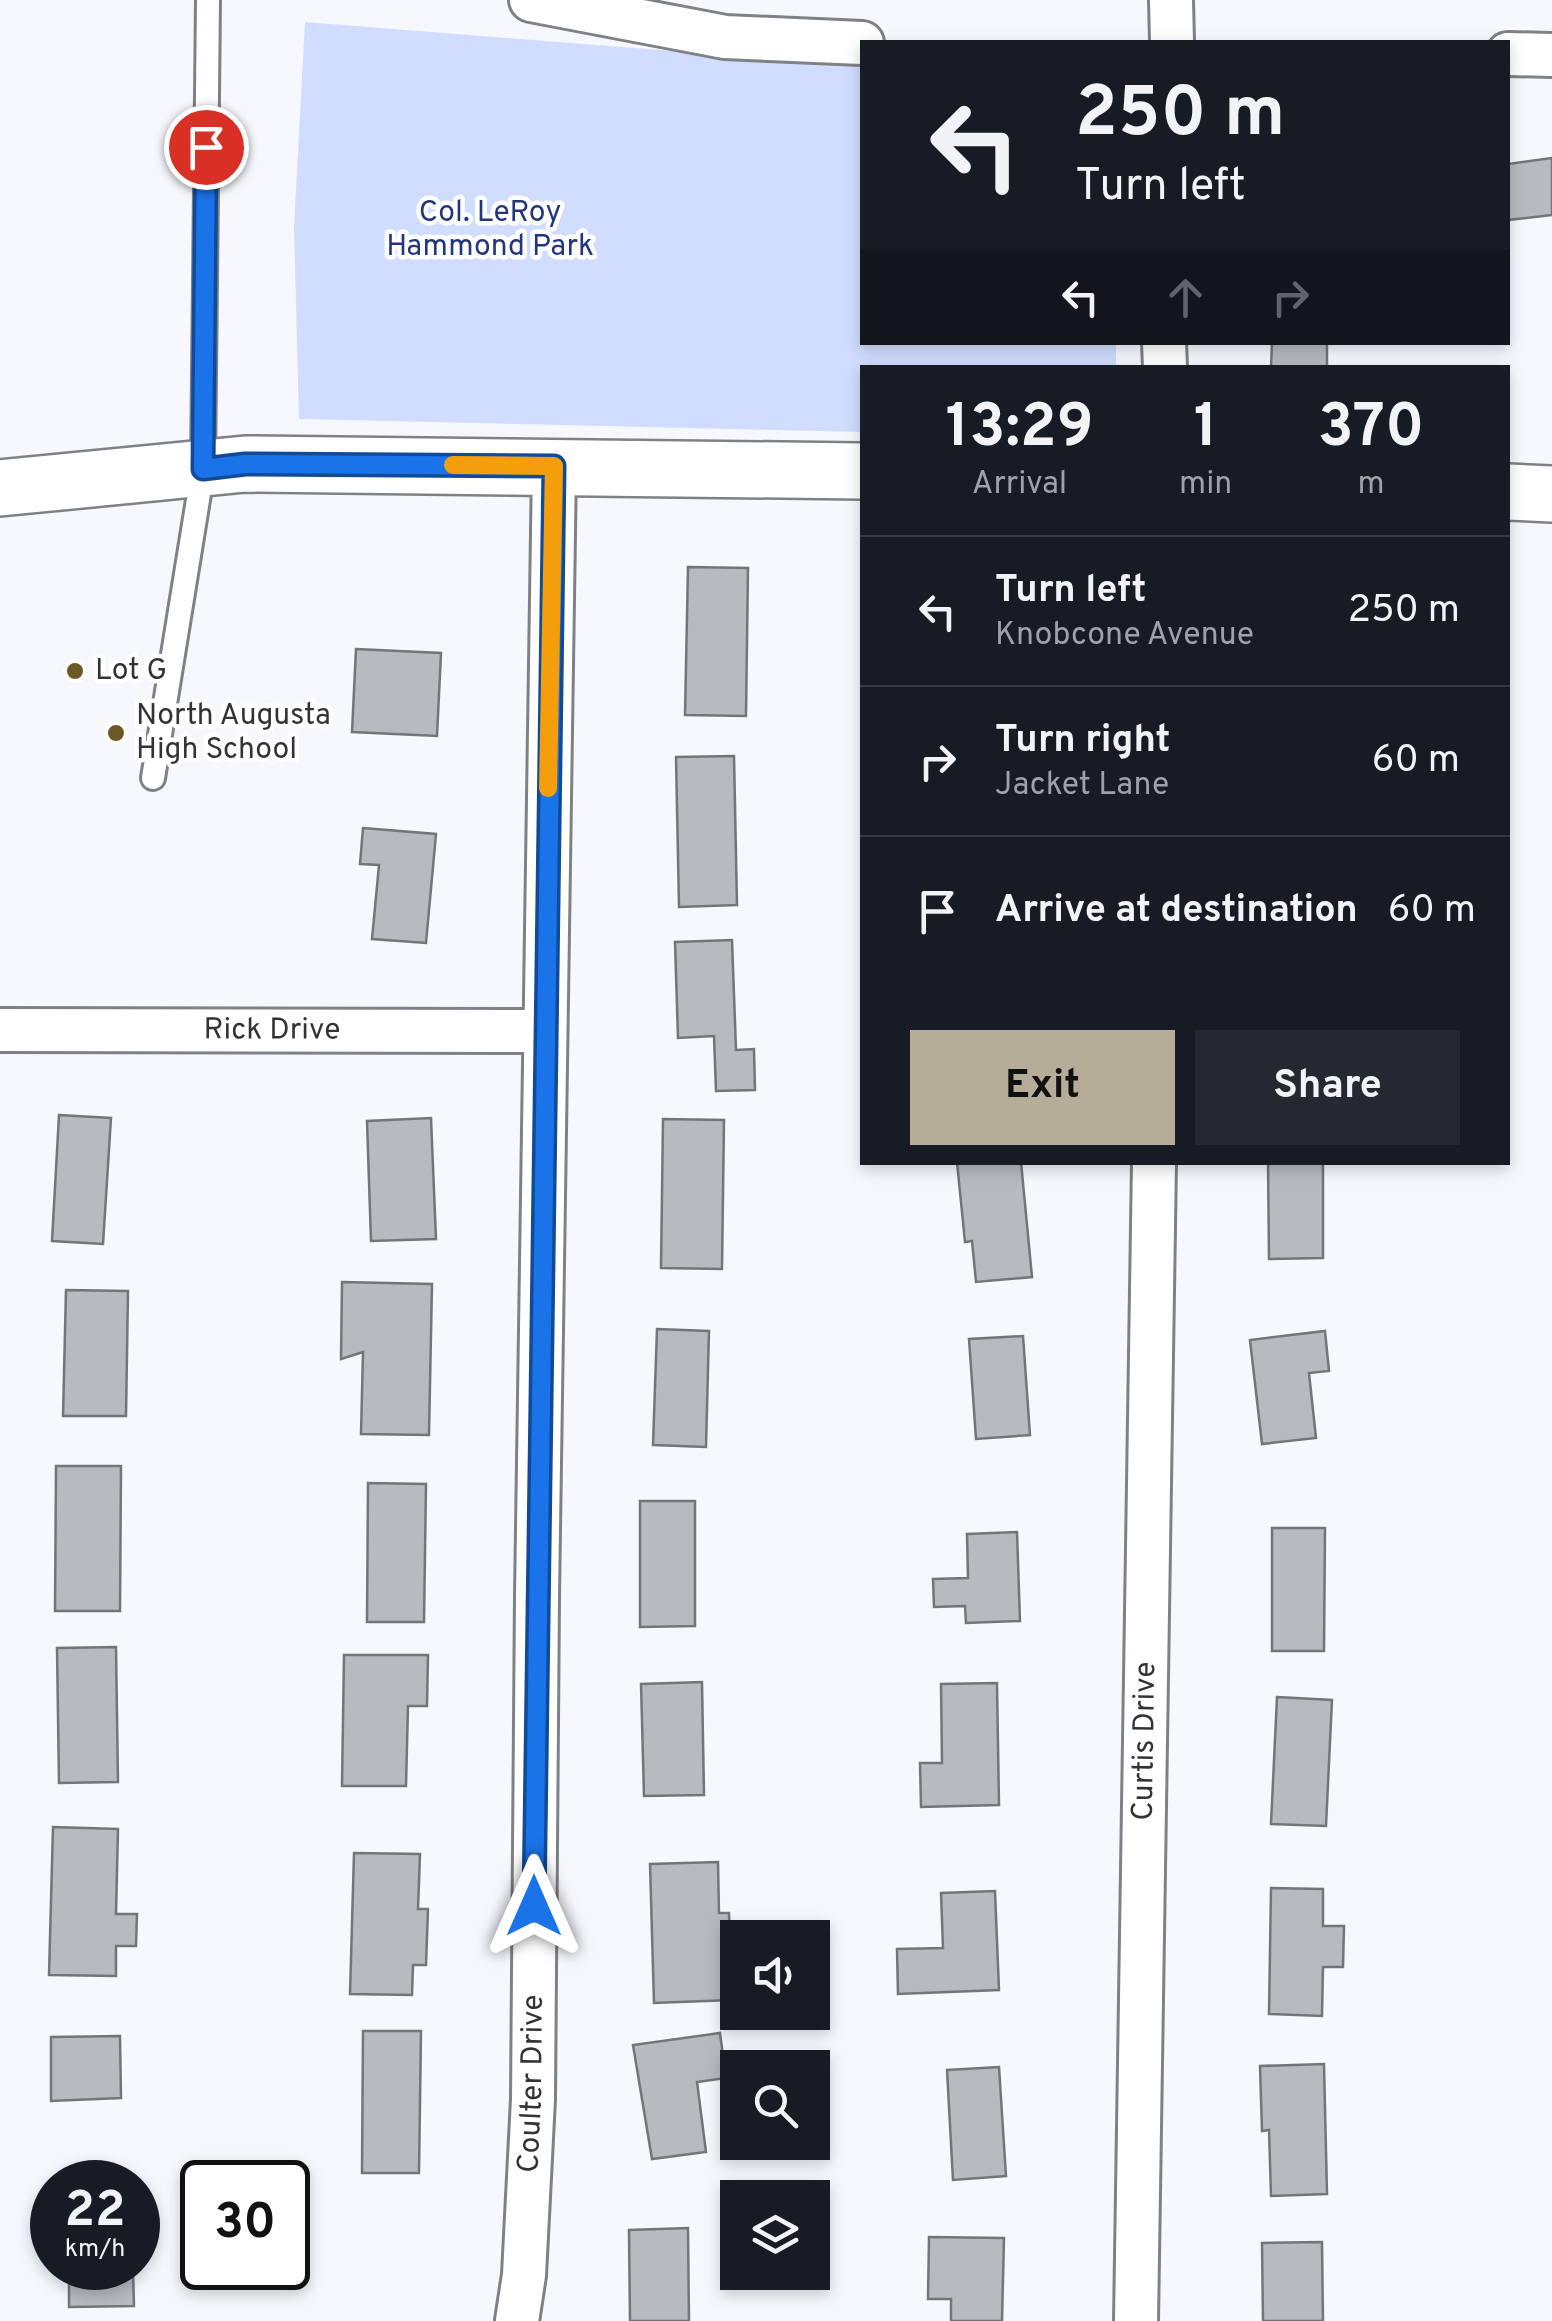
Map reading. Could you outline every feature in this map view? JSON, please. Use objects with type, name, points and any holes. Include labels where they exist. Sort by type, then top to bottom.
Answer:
[{"type":"street","points":[[531,0],[725,37],[860,43]]},
{"type":"street","points":[[1171,0],[1172,40]]},
{"type":"street","points":[[1510,54],[1552,55]]},
{"type":"street","points":[[0,488],[245,464],[860,471]]},
{"type":"street","name":"Coulter Drive","points":[[517,2321],[524,2276],[533,2099],[554,466]]},
{"type":"street","points":[[1510,492],[1552,494]]},
{"type":"street","name":"Rick Drive","points":[[0,1030],[544,1031]]},
{"type":"street","name":"Curtis Drive","points":[[1136,2321],[1154,1165]]},
{"type":"lane","points":[[153,778],[203,469],[208,0]]},
{"type":"green space","name":"Col. LeRoy Hammond Park","points":[[305,22],[860,66],[860,345],[1116,345],[1116,365],[860,365],[860,432],[299,419],[294,228]]},
{"type":"building","points":[[1552,158],[1552,215],[1510,220],[1510,164]]},
{"type":"building","points":[[1272,345],[1327,345],[1327,365],[1271,365]]},
{"type":"building","points":[[688,567],[748,568],[746,716],[685,715]]},
{"type":"building","points":[[356,649],[441,653],[437,736],[352,732]]},
{"type":"building","points":[[734,756],[737,905],[679,907],[676,757]]},
{"type":"building","points":[[363,828],[436,834],[426,943],[372,939],[379,865],[360,864]]},
{"type":"building","points":[[732,940],[736,1050],[754,1049],[755,1090],[716,1091],[714,1036],[678,1038],[675,942]]},
{"type":"building","points":[[59,1115],[111,1118],[103,1244],[52,1241]]},
{"type":"building","points":[[431,1118],[436,1239],[371,1241],[367,1121]]},
{"type":"building","points":[[663,1119],[724,1120],[722,1269],[661,1268]]},
{"type":"building","points":[[957,1165],[1021,1165],[1032,1277],[976,1282],[972,1241],[965,1242]]},
{"type":"building","points":[[1268,1165],[1323,1165],[1323,1258],[1269,1259]]},
{"type":"building","points":[[342,1282],[432,1284],[429,1435],[361,1434],[363,1352],[341,1359]]},
{"type":"building","points":[[66,1290],[128,1291],[126,1416],[63,1416]]},
{"type":"building","points":[[657,1329],[709,1331],[706,1447],[653,1445]]},
{"type":"building","points":[[1325,1331],[1329,1371],[1309,1373],[1316,1438],[1262,1444],[1250,1340]]},
{"type":"building","points":[[1023,1336],[1030,1435],[976,1439],[969,1339]]},
{"type":"building","points":[[56,1466],[121,1466],[120,1611],[55,1611]]},
{"type":"building","points":[[368,1483],[426,1484],[424,1622],[367,1622]]},
{"type":"building","points":[[640,1501],[695,1501],[695,1626],[640,1627]]},
{"type":"building","points":[[1272,1528],[1325,1528],[1324,1651],[1272,1651]]},
{"type":"building","points":[[1017,1532],[1020,1621],[966,1623],[965,1606],[934,1607],[933,1579],[968,1578],[967,1534]]},
{"type":"building","points":[[116,1647],[118,1782],[59,1783],[57,1648]]},
{"type":"building","points":[[344,1655],[428,1655],[427,1706],[408,1706],[406,1786],[342,1786]]},
{"type":"building","points":[[702,1682],[704,1795],[644,1796],[641,1684]]},
{"type":"building","points":[[997,1683],[999,1805],[921,1807],[920,1763],[942,1763],[941,1684]]},
{"type":"building","points":[[1277,1697],[1332,1700],[1326,1826],[1271,1824]]},
{"type":"building","points":[[53,1827],[118,1829],[116,1914],[137,1914],[136,1946],[116,1946],[116,1976],[49,1975]]},
{"type":"building","points":[[354,1853],[420,1854],[418,1909],[428,1909],[426,1965],[413,1965],[412,1995],[350,1994]]},
{"type":"building","points":[[718,1862],[719,1913],[729,1913],[729,1920],[720,1920],[720,2000],[654,2003],[650,1864]]},
{"type":"building","points":[[1271,1888],[1323,1889],[1323,1926],[1344,1926],[1343,1967],[1323,1967],[1322,2016],[1269,2014]]},
{"type":"building","points":[[995,1891],[999,1990],[898,1994],[897,1949],[943,1948],[941,1893]]},
{"type":"building","points":[[363,2031],[421,2031],[419,2173],[362,2173]]},
{"type":"building","points":[[720,2033],[720,2079],[697,2082],[706,2152],[652,2159],[633,2045]]},
{"type":"building","points":[[120,2036],[121,2098],[51,2101],[51,2037]]},
{"type":"building","points":[[1324,2064],[1327,2194],[1271,2196],[1269,2130],[1262,2131],[1260,2066]]},
{"type":"building","points":[[999,2067],[1006,2176],[953,2180],[947,2070]]},
{"type":"building","points":[[688,2228],[689,2321],[630,2321],[629,2230]]},
{"type":"building","points":[[929,2237],[1004,2238],[1002,2321],[951,2321],[951,2299],[928,2299]]},
{"type":"building","points":[[1322,2242],[1323,2321],[1263,2321],[1262,2243]]},
{"type":"building","points":[[69,2290],[134,2290],[134,2306],[69,2307]]},
{"type":"slow traffic","points":[[453,465],[554,466],[548,788]]},
{"type":"place","name":"Lot G","points":[[75,671]]},
{"type":"place","name":"North Augusta High School","points":[[116,733]]},
{"type":"route","points":[[206,147],[203,469],[245,464],[554,466],[534,1906]]}]
